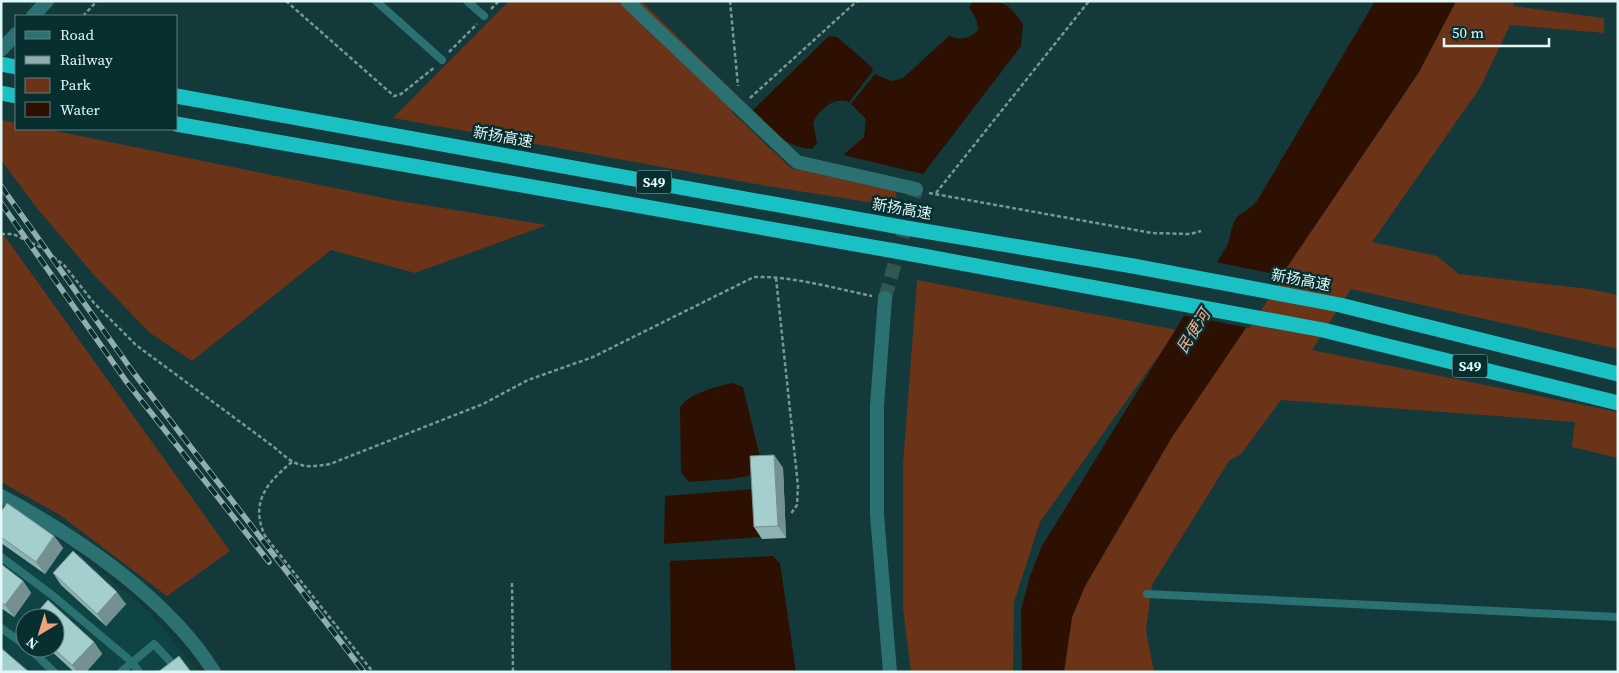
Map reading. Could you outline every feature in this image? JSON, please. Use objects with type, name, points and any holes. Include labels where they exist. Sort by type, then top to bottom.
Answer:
[{"type":"highway","points":[[1,64],[15,67]]},
{"type":"highway","points":[[1,94],[15,96]]},
{"type":"highway","name":"新扬高速","points":[[178,96],[906,228],[1133,266],[1340,305],[1618,374]]},
{"type":"highway","name":"S49","points":[[178,124],[1121,292],[1323,330],[1618,403]]},
{"type":"street","points":[[34,15],[47,1]]},
{"type":"street","points":[[627,1],[797,162],[916,189]]},
{"type":"street","points":[[1,50],[15,35]]},
{"type":"street","points":[[885,298],[877,405],[877,515],[890,672]]},
{"type":"street","points":[[1,496],[36,514],[128,579],[166,613],[203,653],[214,672]]},
{"type":"lane","points":[[376,1],[442,60]]},
{"type":"lane","points":[[467,1],[484,16]]},
{"type":"lane","points":[[1,557],[52,595],[132,662],[139,672]]},
{"type":"lane","points":[[1147,594],[1618,617]]},
{"type":"lane","points":[[1,628],[15,637]]},
{"type":"lane","points":[[121,672],[154,644],[178,670]]},
{"type":"lane","points":[[39,658],[54,672]]},
{"type":"path","points":[[84,15],[97,1]]},
{"type":"path","points":[[286,1],[394,96],[401,94],[442,60],[499,1]]},
{"type":"path","points":[[730,1],[739,108]]},
{"type":"path","points":[[739,108],[857,1]]},
{"type":"path","points":[[935,194],[1089,1]]},
{"type":"path","points":[[916,189],[935,194],[1152,232],[1190,234],[1201,231]]},
{"type":"path","points":[[1,234],[13,234],[42,248],[64,265],[94,303],[136,345],[292,462],[308,468],[330,464],[483,404],[528,380],[593,357],[754,277],[776,278],[885,298]]},
{"type":"path","points":[[776,278],[798,486],[797,505],[790,514]]},
{"type":"path","points":[[292,462],[273,477],[263,494],[259,509],[260,524],[265,536],[373,672]]},
{"type":"path","points":[[512,583],[513,672]]},
{"type":"shaded area","points":[[1,503],[18,511],[77,552],[150,613],[198,672],[1,672]]},
{"type":"green space","points":[[509,1],[641,1],[741,99],[732,112],[791,168],[895,191],[899,207],[767,186],[393,118]]},
{"type":"green space","points":[[1456,1],[1514,1],[1513,6],[1604,18],[1604,33],[1510,25],[1480,88],[1372,242],[1437,256],[1459,274],[1589,289],[1618,295],[1618,349],[1351,289],[1312,350],[1618,412],[1618,458],[1572,447],[1575,422],[1281,400],[1241,454],[1229,461],[1152,585],[1146,630],[1154,672],[1064,672],[1072,617],[1085,586],[1172,437],[1419,72]]},
{"type":"green space","points":[[1,120],[15,123],[15,130],[51,130],[394,200],[547,225],[415,273],[331,250],[192,361],[150,333],[93,274],[36,207],[1,160]]},
{"type":"green space","points":[[1,231],[230,551],[167,596],[60,515],[1,482]]},
{"type":"green space","points":[[917,280],[1177,330],[1040,522],[1014,602],[1013,672],[911,672],[903,608],[903,464]]},
{"type":"water","points":[[974,1],[991,1],[1008,6],[1023,24],[1021,46],[923,174],[843,155],[864,137],[866,119],[851,104],[875,74],[891,81],[903,78],[949,36],[965,38],[971,36],[978,30],[977,21],[969,7]]},
{"type":"water","name":"民便河","points":[[1375,1],[1456,1],[1419,72],[1172,437],[1085,586],[1072,617],[1064,672],[1022,672],[1021,610],[1030,576],[1042,546],[1227,246],[1232,226],[1236,219],[1257,201]]},
{"type":"water","points":[[829,36],[837,37],[873,68],[872,72],[849,102],[838,101],[828,105],[819,113],[813,123],[817,143],[812,149],[793,145],[778,136],[752,111]]},
{"type":"water","points":[[732,383],[743,387],[760,457],[754,471],[749,476],[689,482],[681,472],[680,408],[689,398]]},
{"type":"water","points":[[754,489],[760,537],[664,544],[665,496]]},
{"type":"water","points":[[773,556],[780,563],[796,672],[671,672],[670,561]]},
{"type":"pier","points":[[1215,262],[1284,276],[1249,328],[1182,315]]},
{"type":"building","points":[[774,455],[778,526],[754,527],[750,456]]},
{"type":"building","points":[[7,503],[54,536],[36,562],[1,537],[1,512]]},
{"type":"building","points":[[73,551],[117,592],[97,614],[53,573]]},
{"type":"building","points":[[1,564],[23,581],[5,605],[1,602]]},
{"type":"building","points":[[48,600],[57,608],[41,608]]},
{"type":"building","points":[[65,616],[94,642],[72,665],[64,658]]},
{"type":"building","points":[[1,648],[29,672],[1,672]]},
{"type":"building","points":[[179,656],[191,672],[158,672]]},
{"type":"tunnel","points":[[885,298],[916,189]]},
{"type":"railway","points":[[1,186],[133,372],[364,672]]},
{"type":"railway","points":[[1,203],[126,381],[269,562]]}]
